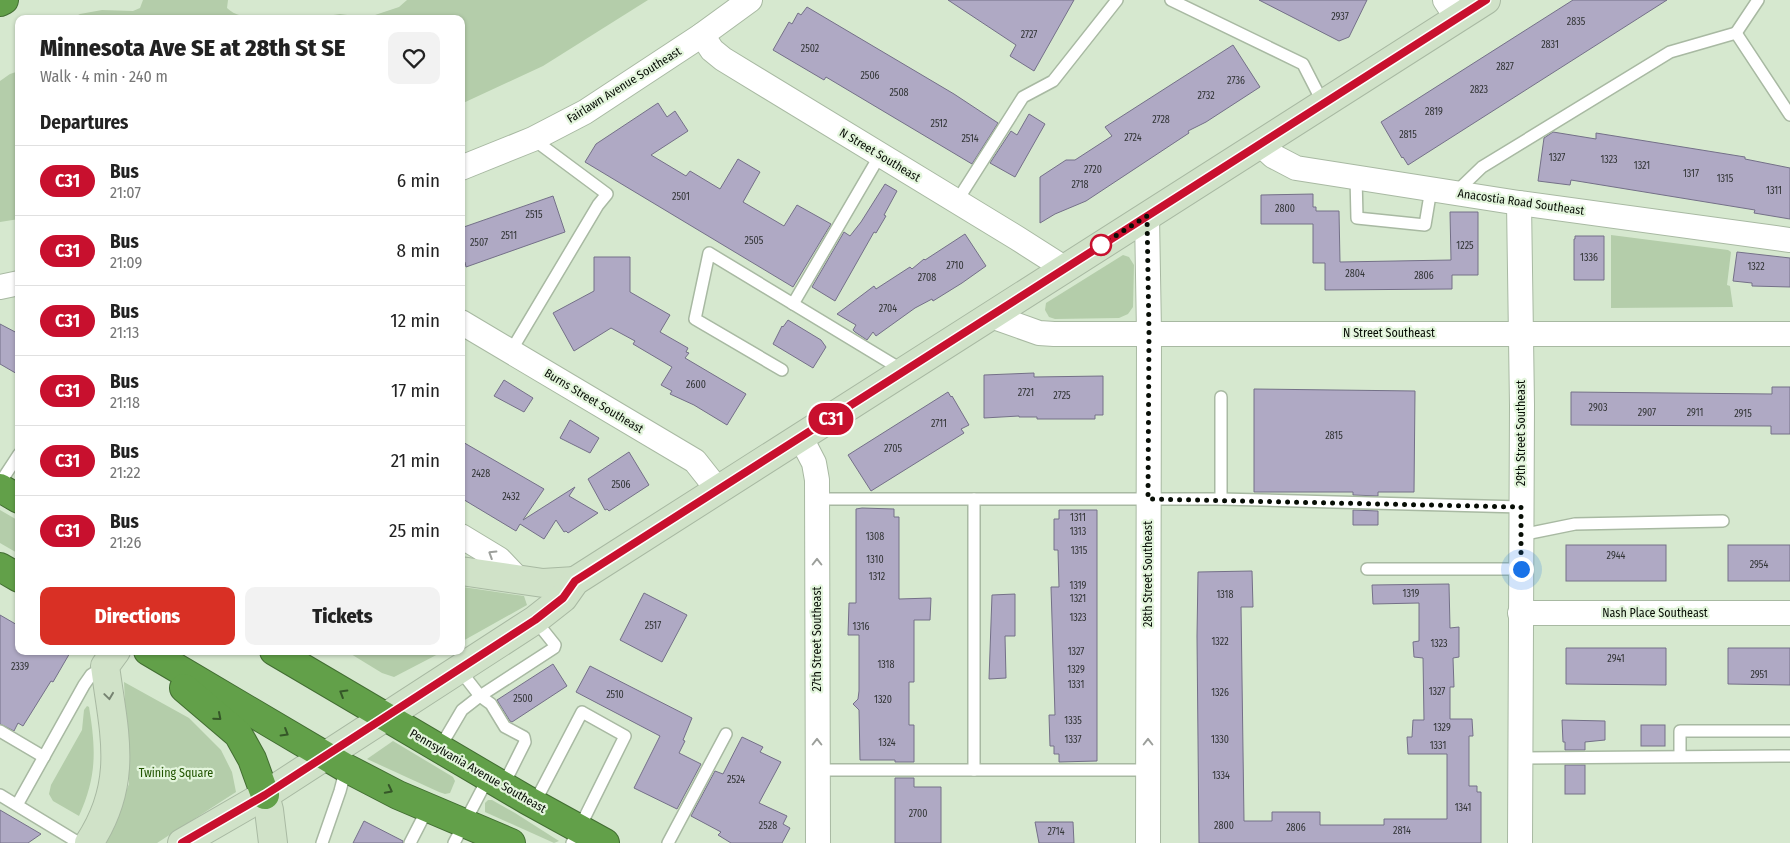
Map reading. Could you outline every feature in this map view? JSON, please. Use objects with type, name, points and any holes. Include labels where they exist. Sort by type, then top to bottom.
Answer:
[{"type":"highway","points":[[0,2],[4,0]]},
{"type":"highway","points":[[0,488],[15,497]]},
{"type":"highway","points":[[0,567],[15,576]]},
{"type":"highway","points":[[146,655],[238,734],[252,759],[265,795]]},
{"type":"highway","points":[[155,655],[335,762],[398,795],[428,808],[459,833],[511,843]]},
{"type":"highway","name":"Pennsylvania Avenue Southeast","points":[[281,655],[534,804],[575,836],[605,843]]},
{"type":"main road","points":[[182,843],[265,795],[335,762],[385,718],[535,620],[563,598],[575,581],[1323,103],[1451,9],[1486,0]]},
{"type":"main road","points":[[465,572],[542,582],[575,581]]},
{"type":"main road","points":[[89,843],[112,796],[115,780],[116,745],[111,659]]},
{"type":"main road","points":[[265,795],[273,843]]},
{"type":"street","name":"Fairlawn Avenue Southeast","points":[[465,166],[533,139],[584,112],[702,35],[750,0]]},
{"type":"street","name":"N Street Southeast","points":[[702,35],[712,50],[723,59],[1064,268]]},
{"type":"street","name":"Anacostia Road Southeast","points":[[1260,144],[1272,156],[1296,168],[1519,203],[1790,240]]},
{"type":"street","name":"29th Street Southeast","points":[[1519,203],[1521,333],[1520,843]]},
{"type":"street","name":"28th Street Southeast","points":[[1147,216],[1149,333],[1148,843]]},
{"type":"street","points":[[0,286],[15,284]]},
{"type":"street","name":"N Street Southeast","points":[[991,316],[1039,333],[1790,334]]},
{"type":"street","name":"Burns Street Southeast","points":[[465,324],[695,461],[718,490]]},
{"type":"street","name":"27th Street Southeast","points":[[801,438],[814,463],[817,480],[818,843]]},
{"type":"street","points":[[465,538],[500,559],[518,579]]},
{"type":"street","name":"Nash Place Southeast","points":[[1520,613],[1790,613]]},
{"type":"lane","points":[[957,202],[1023,97],[1053,81],[1117,0]]},
{"type":"lane","points":[[1171,0],[1303,64],[1323,103]]},
{"type":"lane","points":[[1455,193],[1482,167],[1670,52],[1736,33],[1758,0]]},
{"type":"lane","points":[[1736,33],[1790,115]]},
{"type":"lane","points":[[511,351],[598,205],[608,194],[533,139]]},
{"type":"lane","points":[[793,304],[880,155]]},
{"type":"lane","points":[[1356,177],[1357,218],[1425,225],[1431,189]]},
{"type":"lane","points":[[782,370],[695,319],[709,254],[905,371]]},
{"type":"lane","points":[[1220,397],[1220,500]]},
{"type":"lane","points":[[0,483],[15,460]]},
{"type":"lane","points":[[817,499],[1148,499],[1521,507]]},
{"type":"lane","points":[[974,499],[974,770]]},
{"type":"lane","points":[[1521,536],[1575,524],[1723,521]]},
{"type":"lane","points":[[1367,569],[1521,569]]},
{"type":"lane","points":[[440,749],[462,710],[480,696],[554,648],[555,645],[535,620]]},
{"type":"lane","points":[[17,805],[91,676],[111,659]]},
{"type":"lane","points":[[459,669],[480,696],[491,704],[505,727],[524,737],[525,742],[459,833]]},
{"type":"lane","points":[[534,804],[582,712],[625,736],[575,836]]},
{"type":"lane","points":[[0,731],[44,757]]},
{"type":"lane","points":[[1680,756],[1680,731],[1790,731]]},
{"type":"lane","points":[[668,843],[726,734]]},
{"type":"lane","points":[[1520,758],[1790,756]]},
{"type":"lane","points":[[322,843],[340,791],[335,762]]},
{"type":"lane","points":[[818,770],[1148,770]]},
{"type":"lane","points":[[0,795],[80,843]]},
{"type":"lane","points":[[410,843],[428,808]]},
{"type":"green space","points":[[143,0],[228,0],[227,8],[240,15],[78,15],[102,10],[133,11],[140,8]]},
{"type":"green space","points":[[407,0],[648,0],[543,66],[465,102],[465,15],[375,15],[399,7]]},
{"type":"green space","points":[[15,72],[15,220],[0,222],[0,81]]},
{"type":"green space","points":[[1611,235],[1728,250],[1731,252],[1727,285],[1730,286],[1733,307],[1611,308]]},
{"type":"green space","points":[[1123,255],[1129,257],[1134,265],[1133,307],[1128,314],[1119,318],[1055,319],[1049,317],[1045,310],[1046,303]]},
{"type":"green space","points":[[0,510],[15,519],[15,552],[0,543]]},
{"type":"green space","points":[[465,587],[524,596],[527,605],[465,640]]},
{"type":"green space","points":[[353,655],[436,655],[394,677],[382,673]]},
{"type":"green space","name":"Twining Square","points":[[124,682],[189,718],[221,750],[232,772],[236,792],[157,843],[101,843],[112,825],[129,784]]},
{"type":"green space","points":[[87,706],[89,707],[94,750],[92,775],[79,816],[53,801],[49,794],[51,785],[82,730],[84,710]]},
{"type":"green space","points":[[393,741],[453,777],[455,781],[450,793],[439,792],[367,759]]},
{"type":"green space","points":[[488,800],[492,800],[515,813],[559,841],[554,843],[485,812],[485,803]]},
{"type":"building","points":[[948,0],[1074,0],[1034,71],[1010,56],[1016,45]]},
{"type":"building","points":[[1259,0],[1367,0],[1349,37],[1339,41]]},
{"type":"building","points":[[1573,0],[1667,0],[1408,165],[1381,122]]},
{"type":"building","points":[[807,7],[954,94],[998,123],[972,164],[826,77],[824,80],[773,50],[789,22],[792,24],[798,13],[801,15]]},
{"type":"building","points":[[1233,45],[1260,87],[1206,122],[1188,131],[1189,133],[1086,201],[1055,214],[1040,223],[1040,177],[1066,160],[1075,160],[1112,136],[1105,127]]},
{"type":"building","points":[[658,103],[667,117],[675,111],[688,131],[651,155],[686,176],[690,171],[720,189],[738,159],[760,172],[743,202],[784,226],[797,205],[831,224],[793,287],[585,162],[596,144]]},
{"type":"building","points":[[1029,114],[1045,124],[1015,177],[990,163],[1011,131],[1017,135]]},
{"type":"building","points":[[1553,132],[1596,139],[1596,133],[1745,157],[1745,159],[1790,168],[1790,219],[1754,213],[1755,210],[1571,180],[1570,185],[1538,181],[1544,138]]},
{"type":"building","points":[[885,184],[897,191],[884,215],[886,216],[876,233],[874,232],[835,301],[812,287],[844,232],[850,236]]},
{"type":"building","points":[[1313,194],[1313,207],[1316,207],[1316,211],[1339,211],[1340,262],[1451,260],[1450,212],[1478,212],[1478,275],[1452,275],[1452,289],[1325,290],[1325,263],[1313,263],[1313,224],[1261,224],[1261,195]]},
{"type":"building","points":[[553,196],[565,232],[466,267],[465,227]]},
{"type":"building","points":[[965,234],[986,266],[962,283],[933,301],[932,299],[915,308],[876,336],[873,332],[867,340],[853,330],[856,325],[837,314],[874,286],[876,289],[910,267],[912,269],[924,259]]},
{"type":"building","points":[[1575,236],[1604,236],[1604,280],[1574,280]]},
{"type":"building","points":[[1737,252],[1790,258],[1790,287],[1752,286],[1752,283],[1733,281]]},
{"type":"building","points":[[594,257],[630,257],[630,292],[670,315],[660,332],[688,348],[686,352],[689,353],[685,358],[746,394],[727,425],[694,405],[670,394],[672,391],[661,385],[672,367],[633,344],[635,341],[611,328],[574,351],[553,313],[594,291]]},
{"type":"building","points":[[788,320],[821,340],[826,347],[813,368],[773,344],[782,326]]},
{"type":"building","points":[[0,324],[15,332],[15,373],[0,364]]},
{"type":"building","points":[[1034,373],[1034,377],[1103,376],[1103,415],[1095,415],[1095,419],[1037,419],[1037,417],[1019,416],[984,418],[984,375]]},
{"type":"building","points":[[504,380],[533,398],[524,412],[494,396]]},
{"type":"building","points":[[1772,387],[1790,387],[1790,434],[1771,434],[1771,426],[1571,425],[1571,392],[1772,394]]},
{"type":"building","points":[[1254,389],[1415,391],[1414,492],[1378,492],[1378,496],[1353,495],[1353,492],[1254,492]]},
{"type":"building","points":[[948,392],[969,425],[961,429],[964,433],[871,491],[848,455]]},
{"type":"building","points":[[570,420],[599,438],[590,453],[560,438]]},
{"type":"building","points":[[465,443],[544,489],[523,520],[575,487],[569,496],[598,513],[568,533],[564,532],[556,520],[544,539],[520,524],[516,531],[465,500]]},
{"type":"building","points":[[629,452],[649,485],[609,511],[605,510],[588,479]]},
{"type":"building","points":[[856,509],[894,509],[894,517],[899,517],[899,599],[931,598],[930,620],[914,620],[914,682],[909,682],[909,725],[914,725],[914,762],[860,760],[859,710],[853,704],[858,699],[859,691],[859,635],[848,635],[849,603],[856,603]]},
{"type":"building","points":[[1059,510],[1097,510],[1097,761],[1059,762],[1059,754],[1054,754],[1054,746],[1050,746],[1049,715],[1055,715],[1051,587],[1059,587],[1058,550],[1054,550],[1054,519],[1059,519]]},
{"type":"building","points":[[1353,510],[1378,511],[1378,525],[1353,525]]},
{"type":"building","points":[[1566,545],[1666,545],[1666,581],[1566,581]]},
{"type":"building","points":[[1728,545],[1790,545],[1790,581],[1728,581]]},
{"type":"building","points":[[1252,571],[1253,607],[1241,607],[1244,821],[1272,821],[1272,812],[1320,812],[1320,825],[1384,825],[1384,819],[1447,819],[1447,754],[1408,754],[1407,737],[1412,737],[1413,720],[1424,720],[1423,658],[1414,657],[1413,642],[1419,641],[1419,603],[1373,604],[1372,585],[1449,584],[1450,628],[1459,627],[1459,657],[1453,658],[1454,687],[1450,687],[1450,719],[1472,719],[1473,736],[1469,736],[1469,786],[1477,786],[1477,792],[1481,792],[1481,843],[1199,843],[1198,572]]},
{"type":"building","points":[[644,593],[687,615],[662,662],[620,640]]},
{"type":"building","points":[[1015,594],[1015,636],[1005,636],[1006,678],[989,679],[992,595]]},
{"type":"building","points":[[0,615],[15,624],[15,655],[69,655],[23,726],[18,723],[14,731],[0,724]]},
{"type":"building","points":[[1566,648],[1666,648],[1666,685],[1566,684]]},
{"type":"building","points":[[1728,648],[1790,648],[1790,685],[1728,684]]},
{"type":"building","points":[[553,664],[567,686],[512,722],[510,721],[497,700]]},
{"type":"building","points":[[590,666],[692,718],[679,753],[701,764],[677,809],[634,788],[660,736],[576,692]]},
{"type":"building","points":[[1562,720],[1605,721],[1605,740],[1585,742],[1585,750],[1565,750]]},
{"type":"building","points":[[1641,725],[1665,725],[1665,746],[1641,746]]},
{"type":"building","points":[[742,737],[763,747],[760,752],[781,762],[759,803],[787,816],[783,824],[790,828],[782,843],[731,843],[718,835],[721,832],[691,816],[715,771],[723,774]]},
{"type":"building","points":[[1565,765],[1585,765],[1585,794],[1565,794]]},
{"type":"building","points":[[895,778],[914,778],[914,787],[941,787],[941,843],[895,843]]},
{"type":"building","points":[[0,810],[41,834],[28,843],[0,843]]},
{"type":"building","points":[[364,821],[403,841],[403,843],[353,843]]},
{"type":"building","points":[[1035,822],[1073,822],[1074,843],[1039,843]]},
{"type":"bus line","name":"C31","points":[[182,843],[265,795],[535,620],[563,598],[575,581],[1486,0]]},
{"type":"route","points":[[1101,245],[1147,216],[1149,333],[1148,499],[1521,507],[1521,569]]}]
